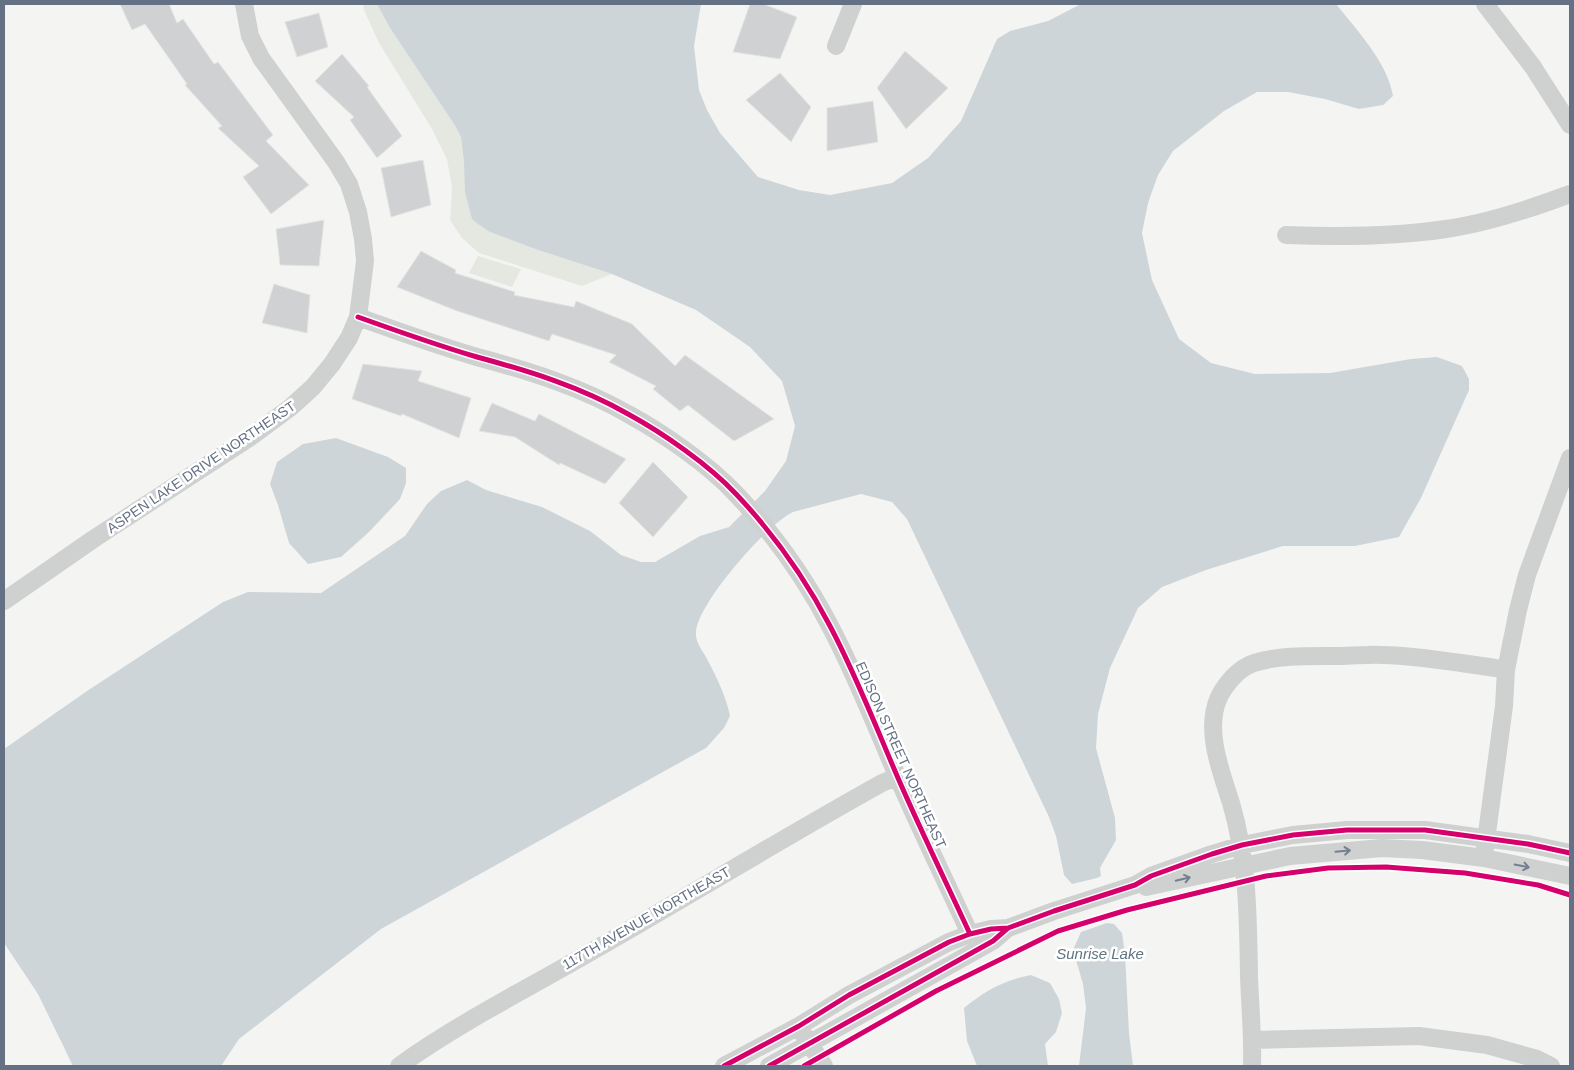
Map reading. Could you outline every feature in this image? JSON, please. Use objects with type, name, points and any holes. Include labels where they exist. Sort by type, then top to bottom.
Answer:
[{"type":"street","name":"ASPEN LAKE DRIVE NORTHEAST","points":[[4,601],[95,538],[252,436],[291,407],[313,388],[332,364],[349,338],[358,317],[365,261],[358,212],[348,184],[336,162],[260,58],[250,36],[244,4]]},
{"type":"street","points":[[836,46],[853,4]]},
{"type":"street","points":[[1485,4],[1533,67],[1570,125]]},
{"type":"street","points":[[1286,235],[1367,236],[1447,229],[1508,215],[1570,194]]},
{"type":"street","name":"EDISON STREET NORTHEAST","points":[[358,317],[468,354],[514,367],[594,397],[628,414],[672,441],[735,493],[799,574],[829,625],[864,698],[970,934]]},
{"type":"street","points":[[1484,858],[1485,837],[1504,706],[1506,670],[1527,575],[1570,458]]},
{"type":"street","points":[[1252,1066],[1253,1040],[1248,904],[1242,845],[1222,775],[1213,723],[1220,697],[1228,683],[1238,672],[1253,663],[1306,656],[1367,655],[1432,658],[1506,670]]},
{"type":"street","name":"117TH AVENUE NORTHEAST","points":[[399,1066],[444,1036],[592,952],[743,862],[873,787],[898,777]]},
{"type":"street","points":[[724,1066],[799,1026],[849,995],[949,942],[991,929],[1008,928],[1131,886],[1152,876],[1242,845],[1293,835],[1357,830],[1425,830],[1485,837],[1570,853]]},
{"type":"street","points":[[1131,886],[1148,887],[1290,856],[1382,848],[1422,850],[1484,858],[1570,876]]},
{"type":"street","points":[[769,1066],[993,941],[1008,928]]},
{"type":"street","points":[[799,1026],[824,1066]]},
{"type":"street","points":[[1253,1040],[1419,1036],[1487,1044],[1537,1059],[1551,1066]]},
{"type":"shaded area","points":[[363,4],[377,4],[390,28],[454,124],[461,137],[464,162],[490,232],[612,274],[582,286],[479,253],[462,238],[450,220],[452,188],[447,159],[432,129],[379,43]]},
{"type":"shaded area","points":[[478,256],[521,269],[512,287],[469,273]]},
{"type":"water","points":[[377,4],[701,4],[694,46],[699,90],[707,110],[720,133],[758,177],[799,190],[830,195],[892,183],[928,158],[961,121],[997,39],[1010,31],[1048,21],[1081,4],[1336,4],[1362,35],[1378,59],[1385,71],[1393,96],[1383,105],[1359,109],[1325,99],[1288,92],[1257,92],[1224,111],[1173,151],[1158,175],[1148,203],[1142,233],[1152,280],[1179,339],[1211,363],[1255,374],[1330,373],[1411,359],[1437,357],[1462,366],[1469,379],[1469,390],[1421,498],[1399,537],[1355,546],[1283,546],[1206,570],[1162,587],[1138,608],[1110,668],[1098,714],[1096,748],[1115,818],[1116,840],[1100,868],[1101,876],[1097,878],[1072,884],[1064,875],[1056,836],[1049,817],[907,519],[892,502],[861,494],[793,512],[782,519],[734,567],[706,606],[698,622],[696,638],[721,687],[730,716],[724,728],[706,748],[381,929],[239,1039],[221,1066],[73,1066],[38,994],[4,943],[4,749],[87,691],[223,602],[248,592],[321,593],[405,536],[427,504],[441,491],[467,480],[486,490],[542,507],[590,531],[621,555],[641,562],[655,562],[700,536],[729,527],[765,491],[786,461],[795,426],[782,381],[750,347],[696,310],[612,274],[490,232],[472,219],[465,192],[461,137],[390,28]]},
{"type":"water","points":[[336,438],[388,457],[406,468],[406,483],[400,499],[369,532],[341,557],[308,564],[289,543],[270,484],[277,462],[303,444]]},
{"type":"water","name":"Sunrise Lake","points":[[1107,923],[1114,924],[1122,933],[1133,1066],[1079,1066],[1086,1008],[1083,984],[1073,950],[1081,932]]},
{"type":"water","points":[[1031,975],[1050,983],[1059,999],[1062,1013],[1056,1032],[1045,1044],[1048,1066],[977,1066],[967,1041],[964,1008],[995,987]]},
{"type":"building","points":[[120,4],[169,4],[177,23],[183,19],[214,64],[218,62],[273,135],[266,141],[309,185],[271,214],[243,177],[259,166],[218,128],[222,126],[185,85],[187,84],[145,24],[132,30]]},
{"type":"building","points":[[750,4],[763,4],[797,17],[780,59],[733,52]]},
{"type":"building","points":[[319,13],[328,47],[297,57],[285,22]]},
{"type":"building","points":[[905,51],[948,88],[906,129],[877,88]]},
{"type":"building","points":[[342,54],[369,86],[367,87],[402,136],[377,158],[350,120],[354,117],[315,81]]},
{"type":"building","points":[[780,73],[811,107],[791,142],[746,100]]},
{"type":"building","points":[[873,101],[878,142],[827,151],[827,108]]},
{"type":"building","points":[[423,160],[431,205],[391,217],[381,168]]},
{"type":"building","points":[[324,220],[319,266],[280,265],[276,229]]},
{"type":"building","points":[[421,251],[456,270],[455,273],[515,292],[514,295],[574,307],[576,301],[632,324],[675,366],[685,355],[774,419],[734,441],[688,405],[680,411],[653,389],[656,386],[609,362],[616,355],[552,334],[549,341],[457,311],[397,287]]},
{"type":"building","points":[[274,284],[310,295],[307,333],[262,323]]},
{"type":"building","points":[[363,364],[422,371],[418,381],[471,398],[459,438],[402,414],[401,416],[352,399]]},
{"type":"building","points":[[492,403],[535,421],[539,414],[626,459],[605,484],[560,463],[559,465],[515,437],[479,431]]},
{"type":"building","points":[[653,462],[688,497],[653,537],[619,503]]},
{"type":"cycle path","points":[[358,317],[447,348],[535,374],[610,404],[656,430],[713,472],[736,494],[763,524],[788,557],[830,626],[970,934]]},
{"type":"cycle path","points":[[769,1066],[993,941],[1008,928],[1135,885],[1151,876],[1242,845],[1293,835],[1347,830],[1425,830],[1528,844],[1570,853]]},
{"type":"cycle path","points":[[804,1066],[936,991],[1058,931],[1127,910],[1266,876],[1328,868],[1386,867],[1465,873],[1538,885],[1570,895]]},
{"type":"cycle path","points":[[724,1066],[799,1026],[849,995],[949,942],[991,929],[1008,928]]}]
